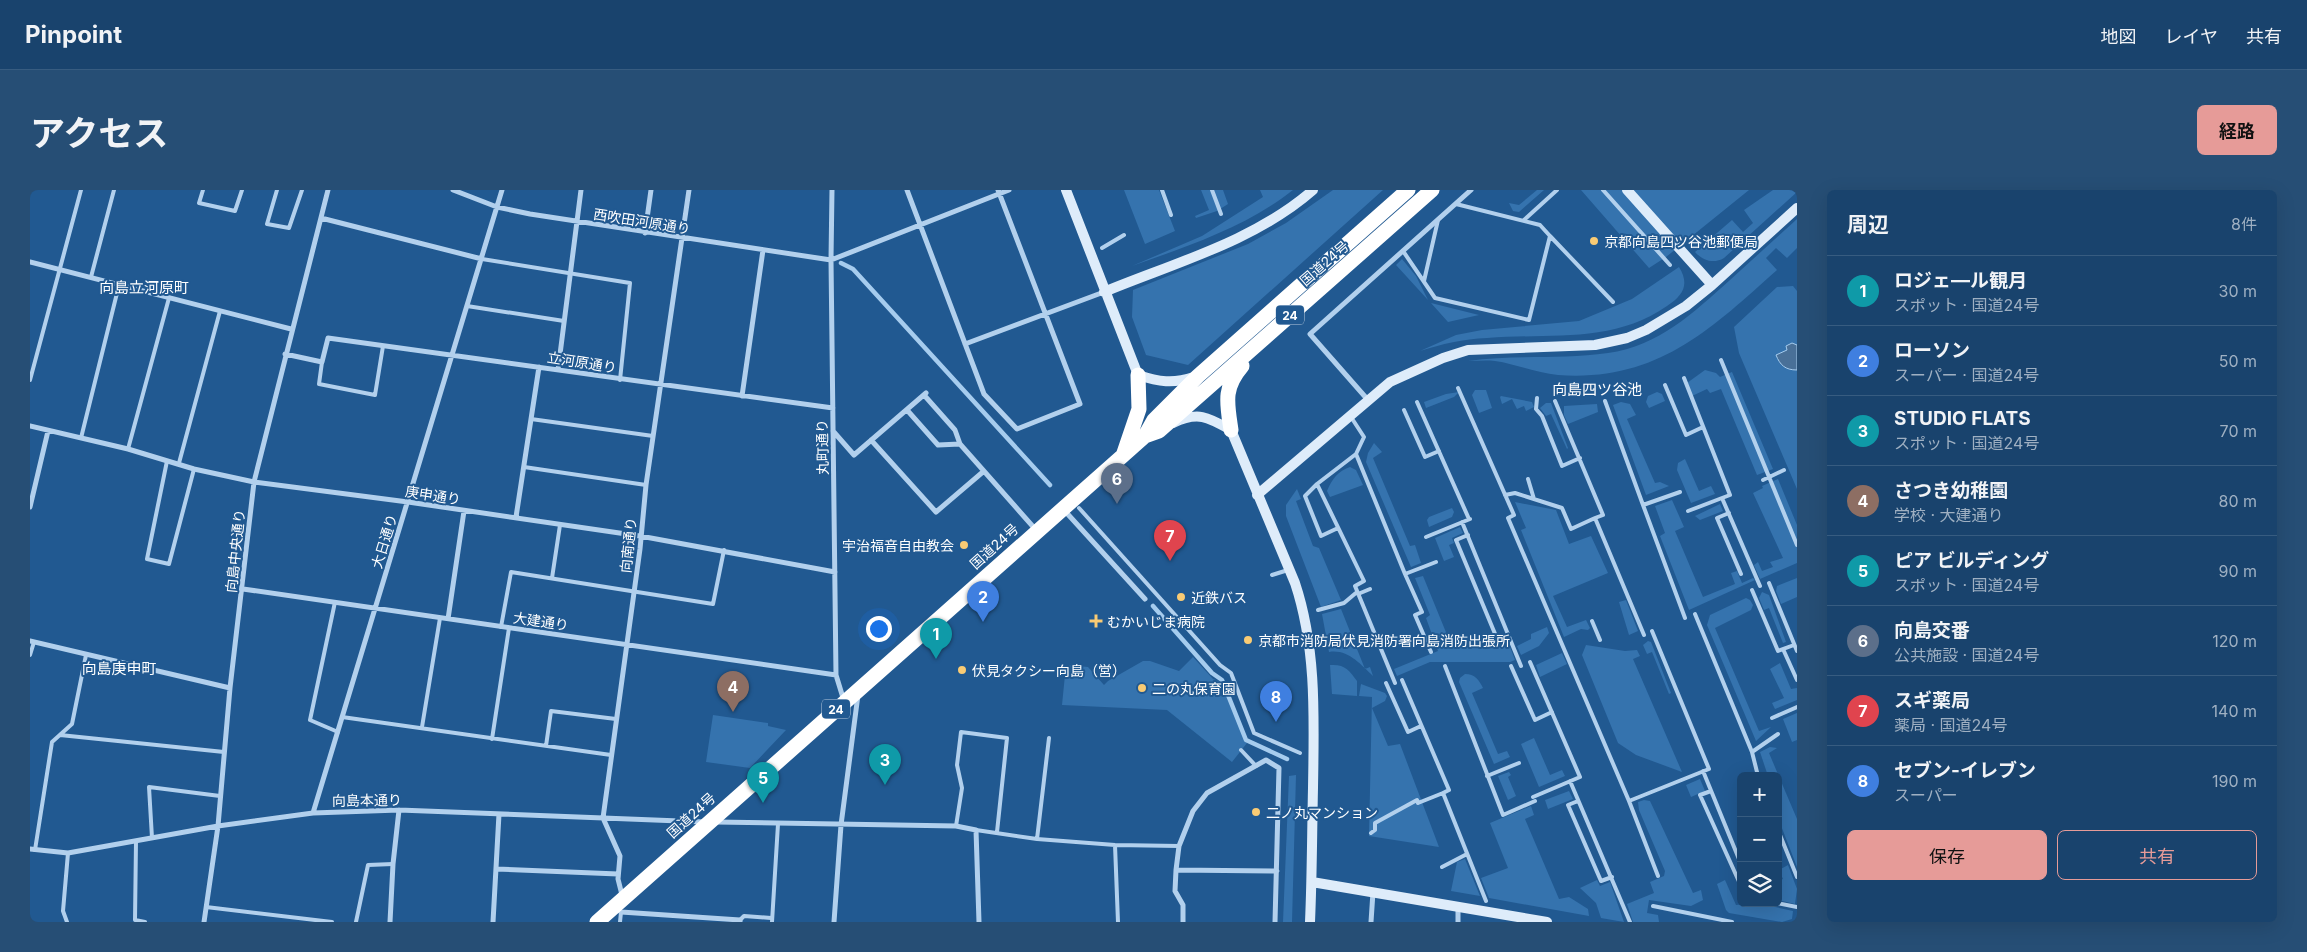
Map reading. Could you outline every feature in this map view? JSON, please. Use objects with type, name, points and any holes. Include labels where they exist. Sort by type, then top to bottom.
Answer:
[{"type":"highway","name":"国道24号","points":[[1152,433],[1154,420],[1198,376],[1408,190]]},
{"type":"highway","name":"国道24号","points":[[597,922],[620,906],[708,822],[1062,508],[1124,454],[1152,433],[1432,190]]},
{"type":"highway","name":"24","points":[[1231,430],[1226,399],[1231,380],[1241,367],[1312,302],[1327,282]]},
{"type":"highway","points":[[1124,454],[1139,409],[1138,375]]},
{"type":"street","name":"向島中央通り","points":[[204,922],[218,826],[230,688],[254,482],[291,329],[328,190]]},
{"type":"street","name":"西吹田河原通り","points":[[453,190],[497,207],[576,222],[831,260]]},
{"type":"street","name":"大日通り","points":[[313,813],[502,190]]},
{"type":"street","points":[[558,370],[581,190]]},
{"type":"street","points":[[645,233],[651,190]]},
{"type":"street","name":"向南通り","points":[[603,818],[634,590],[646,485],[689,190]]},
{"type":"street","name":"丸町通り","points":[[832,190],[831,260],[836,675],[844,702]]},
{"type":"street","points":[[907,190],[984,394],[1017,429],[1080,404],[999,192]]},
{"type":"street","points":[[831,260],[999,192],[1009,190]]},
{"type":"street","points":[[1066,190],[1104,292],[1138,375],[1161,383],[1177,383],[1198,376]]},
{"type":"street","points":[[965,344],[1104,292],[1232,240],[1267,222],[1313,190]]},
{"type":"street","points":[[1368,400],[1310,334],[1471,190]]},
{"type":"street","points":[[1626,190],[1712,286]]},
{"type":"street","points":[[1257,495],[1390,382],[1443,358],[1468,350],[1494,347],[1564,348],[1595,345],[1627,338],[1663,321],[1712,286],[1797,208]]},
{"type":"street","points":[[321,218],[482,258]]},
{"type":"street","points":[[742,396],[763,250]]},
{"type":"street","points":[[30,262],[291,329]]},
{"type":"street","name":"立河原通り","points":[[322,362],[328,338],[453,354],[620,380],[833,408]]},
{"type":"street","points":[[285,354],[322,362]]},
{"type":"street","points":[[516,517],[539,367]]},
{"type":"street","points":[[833,431],[854,455],[925,394],[955,430],[960,444],[1036,531]]},
{"type":"street","points":[[907,410],[938,445],[960,444]]},
{"type":"street","points":[[1152,433],[1191,416],[1208,417],[1231,430],[1304,608],[1313,689],[1310,922]]},
{"type":"street","name":"庚申通り","points":[[30,426],[128,449],[194,469],[254,482],[516,517],[640,536],[835,572]]},
{"type":"street","points":[[30,507],[48,431]]},
{"type":"street","points":[[871,440],[936,512],[984,471]]},
{"type":"street","points":[[1062,508],[1144,599]]},
{"type":"street","points":[[448,619],[464,511]]},
{"type":"street","name":"大建通り","points":[[243,589],[836,675]]},
{"type":"street","points":[[32,641],[230,688]]},
{"type":"street","points":[[834,922],[841,826],[856,722],[858,689]]},
{"type":"street","points":[[1183,922],[1183,905],[1175,891],[1176,870],[1179,846],[1193,811],[1208,793],[1266,760],[1279,768],[1275,922]]},
{"type":"street","points":[[390,922],[393,864],[399,810]]},
{"type":"street","name":"向島本通り","points":[[33,850],[68,853],[218,826],[313,813],[399,810],[841,826],[956,826],[976,830]]},
{"type":"street","points":[[493,922],[499,814]]},
{"type":"street","points":[[603,818],[620,856],[618,874],[620,906],[740,921]]},
{"type":"street","points":[[976,830],[978,922]]},
{"type":"street","points":[[496,869],[618,874]]},
{"type":"street","points":[[1176,870],[1277,871]]},
{"type":"street","points":[[1312,882],[1547,922]]},
{"type":"street","points":[[1371,922],[1373,892]]},
{"type":"street","points":[[1458,906],[1458,922]]},
{"type":"lane","points":[[30,380],[58,269],[81,190]]},
{"type":"lane","points":[[91,277],[114,190]]},
{"type":"lane","points":[[203,190],[199,204],[235,211],[242,190]]},
{"type":"lane","points":[[276,190],[267,224],[289,228],[302,190]]},
{"type":"lane","points":[[1162,190],[1171,214]]},
{"type":"lane","points":[[1212,190],[1221,214]]},
{"type":"lane","points":[[1524,220],[1557,190]]},
{"type":"lane","points":[[1603,190],[1670,265]]},
{"type":"lane","points":[[1456,204],[1540,225],[1613,302]]},
{"type":"lane","points":[[1424,281],[1438,219]]},
{"type":"lane","points":[[1102,248],[1124,235]]},
{"type":"lane","points":[[1403,250],[1435,298],[1529,320],[1550,236]]},
{"type":"lane","points":[[482,258],[630,283],[620,380]]},
{"type":"lane","points":[[81,438],[119,285]]},
{"type":"lane","points":[[128,449],[169,298]]},
{"type":"lane","points":[[467,306],[564,321]]},
{"type":"lane","points":[[179,463],[220,311]]},
{"type":"lane","points":[[322,362],[319,384],[375,394],[383,346]]},
{"type":"lane","points":[[1721,360],[1797,545]]},
{"type":"lane","points":[[1684,378],[1730,495],[1688,511]]},
{"type":"lane","points":[[1665,385],[1686,435],[1703,427]]},
{"type":"lane","points":[[1458,388],[1514,515],[1508,518],[1629,801],[1658,876]]},
{"type":"lane","points":[[1537,398],[1536,409],[1542,416],[1562,466],[1580,458]]},
{"type":"lane","points":[[1505,495],[1515,493],[1562,508],[1571,529],[1603,515],[1555,401]]},
{"type":"lane","points":[[1605,401],[1685,618]]},
{"type":"lane","points":[[1417,402],[1470,519],[1426,537]]},
{"type":"lane","points":[[1404,410],[1424,457],[1439,451]]},
{"type":"lane","points":[[1338,528],[1321,536],[1305,496],[1356,454],[1364,437],[1350,416]]},
{"type":"lane","points":[[531,419],[653,436]]},
{"type":"lane","points":[[1356,454],[1422,612],[1416,615],[1431,652]]},
{"type":"lane","points":[[167,461],[147,559],[169,564],[194,469]]},
{"type":"lane","points":[[524,467],[646,485]]},
{"type":"lane","points":[[1763,480],[1784,470]]},
{"type":"lane","points":[[1528,479],[1534,499]]},
{"type":"lane","points":[[1318,484],[1364,581],[1355,586],[1396,683]]},
{"type":"lane","points":[[1643,504],[1680,492]]},
{"type":"lane","points":[[1722,498],[1760,586]]},
{"type":"lane","points":[[1079,508],[1220,664],[1231,673],[1254,732],[1300,753]]},
{"type":"lane","points":[[1729,513],[1717,518],[1741,574]]},
{"type":"lane","points":[[1595,518],[1644,635]]},
{"type":"lane","points":[[1462,522],[1521,666]]},
{"type":"lane","points":[[552,578],[560,525]]},
{"type":"lane","points":[[1468,535],[1456,540],[1498,641],[1509,636]]},
{"type":"lane","points":[[501,627],[511,572],[713,604],[724,550]]},
{"type":"lane","points":[[1405,574],[1436,562]]},
{"type":"lane","points":[[1272,575],[1290,570]]},
{"type":"lane","points":[[1769,583],[1797,651]]},
{"type":"lane","points":[[1318,610],[1344,603],[1358,593],[1370,589]]},
{"type":"lane","points":[[1752,590],[1778,652],[1794,645]]},
{"type":"lane","points":[[335,602],[310,720],[338,732]]},
{"type":"lane","points":[[1695,614],[1752,752],[1757,772]]},
{"type":"lane","points":[[422,727],[440,618]]},
{"type":"lane","points":[[1592,621],[1600,640]]},
{"type":"lane","points":[[492,739],[509,628]]},
{"type":"lane","points":[[1629,801],[1709,768],[1652,631]]},
{"type":"lane","points":[[30,655],[32,641]]},
{"type":"lane","points":[[1784,649],[1797,680]]},
{"type":"lane","points":[[33,850],[52,742],[72,724],[86,655]]},
{"type":"lane","points":[[1445,666],[1503,815],[1580,777],[1530,662]]},
{"type":"lane","points":[[1512,666],[1535,720],[1552,712]]},
{"type":"lane","points":[[1371,833],[1375,830],[1375,823],[1417,800],[1418,803],[1449,790],[1402,680]]},
{"type":"lane","points":[[1386,683],[1408,732],[1422,726]]},
{"type":"lane","points":[[1772,718],[1797,707]]},
{"type":"lane","points":[[546,746],[551,711],[616,719]]},
{"type":"lane","points":[[342,717],[611,755]]},
{"type":"lane","points":[[956,826],[962,788],[957,765],[961,732],[1007,738],[997,832]]},
{"type":"lane","points":[[1752,752],[1778,734]]},
{"type":"lane","points":[[60,735],[224,752]]},
{"type":"lane","points":[[1037,839],[1049,738]]},
{"type":"lane","points":[[1241,750],[1256,766]]},
{"type":"lane","points":[[1487,776],[1519,763]]},
{"type":"lane","points":[[1703,771],[1740,862]]},
{"type":"lane","points":[[1570,781],[1630,922]]},
{"type":"lane","points":[[152,838],[149,787],[220,796]]},
{"type":"lane","points":[[1711,791],[1700,796],[1737,877]]},
{"type":"lane","points":[[1443,793],[1486,901]]},
{"type":"lane","points":[[1578,801],[1568,805],[1601,881],[1612,877]]},
{"type":"lane","points":[[740,921],[744,916],[772,920],[778,824]]},
{"type":"lane","points":[[976,830],[1037,839],[1115,845],[1179,846]]},
{"type":"lane","points":[[1782,840],[1797,877]]},
{"type":"lane","points":[[136,841],[135,920],[146,922]]},
{"type":"lane","points":[[1115,845],[1118,922]]},
{"type":"lane","points":[[68,853],[63,911],[68,922]]},
{"type":"lane","points":[[1442,867],[1467,854]]},
{"type":"lane","points":[[356,922],[368,865],[393,864]]},
{"type":"lane","points":[[1782,904],[1797,908]]},
{"type":"lane","points":[[620,906],[620,922]]},
{"type":"lane","points":[[1653,906],[1732,922]]},
{"type":"lane","points":[[206,907],[332,922]]},
{"type":"shaded area","points":[[1124,190],[1159,190],[1175,231],[1145,244]]},
{"type":"shaded area","points":[[1201,190],[1223,190],[1228,204],[1217,211],[1196,218],[1195,216],[1209,210]]},
{"type":"shaded area","points":[[1260,190],[1293,190],[1256,215],[1236,225],[1195,243],[1132,266],[1202,236],[1263,197]]},
{"type":"shaded area","points":[[1333,190],[1383,190],[1188,365],[1146,355],[1132,317],[1133,290],[1248,244],[1286,223]]},
{"type":"shaded area","points":[[1537,190],[1544,190],[1519,212],[1513,211],[1509,203],[1519,205]]},
{"type":"shaded area","points":[[1581,190],[1749,190],[1666,257],[1649,268]]},
{"type":"shaded area","points":[[1773,190],[1797,190],[1797,192],[1724,258],[1709,261],[1695,252],[1732,220],[1743,232],[1753,223],[1744,210]]},
{"type":"shaded area","points":[[1797,219],[1797,248],[1787,258],[1776,248],[1766,258],[1777,270],[1704,332],[1679,348],[1652,361],[1624,370],[1593,375],[1558,375],[1495,361],[1468,361],[1591,355],[1626,349],[1643,343],[1659,336],[1689,316]]},
{"type":"shaded area","points":[[1402,259],[1416,276],[1428,300],[1396,265]]},
{"type":"shaded area","points":[[1679,267],[1684,279],[1681,294],[1667,306],[1646,318],[1625,326],[1603,332],[1557,336],[1470,339],[1420,351],[1456,335],[1482,330],[1579,321],[1632,299]]},
{"type":"shaded area","points":[[1793,286],[1797,291],[1797,489],[1739,353],[1734,327],[1777,287]]},
{"type":"shaded area","points":[[1431,303],[1479,315],[1448,322]]},
{"type":"shaded area","points":[[1792,343],[1797,345],[1797,370],[1784,366],[1779,362],[1776,355],[1787,350],[1786,346]]},
{"type":"shaded area","points":[[1705,370],[1716,373],[1720,377],[1732,372],[1773,469],[1757,475],[1721,389],[1710,393],[1707,389],[1692,396],[1687,383]]},
{"type":"shaded area","points":[[1475,390],[1486,390],[1492,408],[1479,413],[1472,395]]},
{"type":"shaded area","points":[[1459,392],[1454,397],[1426,408],[1424,402],[1446,394]]},
{"type":"shaded area","points":[[1657,392],[1662,394],[1665,401],[1649,408],[1646,402],[1648,396]]},
{"type":"shaded area","points":[[1501,396],[1532,402],[1534,407],[1526,411],[1524,406],[1517,409],[1512,399],[1502,404]]},
{"type":"shaded area","points":[[1621,402],[1630,404],[1636,415],[1627,419],[1655,483],[1660,482],[1669,486],[1646,495],[1613,405]]},
{"type":"shaded area","points":[[1546,403],[1551,403],[1567,449],[1551,414],[1546,416],[1540,408]]},
{"type":"shaded area","points":[[1597,404],[1598,412],[1568,424],[1564,415],[1564,406]]},
{"type":"shaded area","points":[[1374,443],[1382,452],[1373,458],[1410,546],[1415,545],[1421,563],[1411,567],[1366,462],[1368,453]]},
{"type":"shaded area","points":[[1685,459],[1699,491],[1711,486],[1715,494],[1691,503],[1677,470],[1678,463]]},
{"type":"shaded area","points":[[1350,467],[1356,470],[1363,485],[1330,497],[1327,491],[1333,479]]},
{"type":"shaded area","points":[[1778,479],[1797,525],[1797,563],[1760,579],[1754,565],[1758,562],[1762,571],[1773,567],[1770,562],[1783,558],[1753,493],[1763,488],[1762,486]]},
{"type":"shaded area","points":[[1297,489],[1301,499],[1296,501],[1313,546],[1319,548],[1341,600],[1321,607],[1286,516],[1286,505]]},
{"type":"shaded area","points":[[1672,500],[1684,527],[1675,531],[1703,597],[1735,584],[1731,573],[1737,571],[1742,583],[1753,578],[1755,580],[1689,610],[1660,536],[1665,533],[1655,506]]},
{"type":"shaded area","points":[[1515,502],[1556,510],[1569,544],[1591,536],[1608,573],[1553,596],[1567,627],[1586,620],[1590,628],[1588,630],[1581,629],[1564,637],[1521,530],[1526,528]]},
{"type":"shaded area","points":[[1720,504],[1723,511],[1700,520],[1695,516]]},
{"type":"shaded area","points":[[1452,508],[1454,512],[1452,517],[1429,527],[1427,520],[1429,517]]},
{"type":"shaded area","points":[[1460,527],[1463,533],[1452,538],[1454,543],[1449,545],[1454,557],[1444,561],[1435,538]]},
{"type":"shaded area","points":[[1423,576],[1452,647],[1486,636],[1489,642],[1500,642],[1507,639],[1515,660],[1510,662],[1430,662],[1397,676],[1394,669],[1438,651],[1426,618],[1430,615],[1415,578]]},
{"type":"shaded area","points":[[1797,578],[1797,597],[1781,604],[1776,591],[1777,586]]},
{"type":"shaded area","points":[[1762,592],[1769,595],[1786,642],[1783,643],[1769,608],[1764,610],[1759,598]]},
{"type":"shaded area","points":[[1746,598],[1753,605],[1751,610],[1715,628],[1759,731],[1771,727],[1756,741],[1707,625],[1710,615]]},
{"type":"shaded area","points":[[1626,600],[1638,631],[1629,635],[1619,602]]},
{"type":"shaded area","points":[[1341,609],[1365,668],[1348,655],[1329,652],[1322,614]]},
{"type":"shaded area","points":[[1547,627],[1549,633],[1539,646],[1521,655],[1517,646],[1531,639],[1531,634]]},
{"type":"shaded area","points":[[1648,641],[1651,642],[1671,693],[1669,694],[1652,652],[1647,654],[1643,645]]},
{"type":"shaded area","points":[[1586,645],[1625,651],[1637,650],[1640,656],[1633,659],[1682,772],[1636,755],[1618,743],[1582,655]]},
{"type":"shaded area","points":[[1562,653],[1567,664],[1540,677],[1536,665]]},
{"type":"shaded area","name":"二の丸保育園","points":[[1193,657],[1213,679],[1221,682],[1247,743],[1232,762],[1167,710],[1062,705],[1066,665],[1088,667],[1104,685],[1143,661],[1150,661],[1179,671]]},
{"type":"shaded area","points":[[1780,663],[1791,689],[1797,688],[1797,700],[1775,709],[1772,703],[1784,698],[1770,669]]},
{"type":"shaded area","points":[[1330,665],[1346,668],[1352,674],[1357,681],[1357,696],[1332,694]]},
{"type":"shaded area","points":[[1370,667],[1373,676],[1368,671],[1365,669]]},
{"type":"shaded area","points":[[1465,674],[1474,676],[1483,688],[1472,693],[1498,754],[1507,751],[1510,757],[1494,764],[1459,682],[1460,678]]},
{"type":"shaded area","points":[[1361,684],[1385,693],[1387,696],[1385,701],[1372,708],[1388,746],[1400,744],[1439,847],[1369,836],[1372,697],[1359,696]]},
{"type":"shaded area","points":[[1797,713],[1797,740],[1792,742],[1783,719]]},
{"type":"shaded area","points":[[713,715],[768,723],[768,726],[786,730],[750,768],[706,762]]},
{"type":"shaded area","points":[[1534,738],[1550,775],[1562,770],[1565,776],[1539,787],[1521,744]]},
{"type":"shaded area","points":[[1770,747],[1777,748],[1769,753],[1777,772],[1767,772],[1760,752]]},
{"type":"shaded area","points":[[1509,772],[1511,775],[1508,777],[1516,796],[1508,800],[1498,776]]},
{"type":"shaded area","points":[[1296,775],[1292,922],[1283,922],[1289,776]]},
{"type":"shaded area","points":[[1700,779],[1705,791],[1691,797],[1686,785]]},
{"type":"shaded area","points":[[1782,784],[1797,819],[1797,867],[1782,828]]},
{"type":"shaded area","points":[[1569,791],[1573,799],[1548,809],[1545,800]]},
{"type":"shaded area","points":[[1650,801],[1693,893],[1701,890],[1703,900],[1691,906],[1649,900],[1647,913],[1658,915],[1659,922],[1633,922],[1627,904],[1654,893],[1650,882],[1664,876],[1665,871],[1639,810],[1638,802]]},
{"type":"shaded area","points":[[1531,806],[1534,815],[1525,819],[1559,899],[1569,897],[1588,909],[1589,916],[1489,898],[1481,878],[1508,868],[1490,823]]},
{"type":"shaded area","points":[[1465,859],[1480,896],[1451,891],[1457,862]]},
{"type":"shaded area","points":[[1788,865],[1797,889],[1795,904],[1782,901],[1782,868]]},
{"type":"shaded area","points":[[1597,880],[1600,886],[1610,882],[1624,922],[1601,918],[1596,903],[1580,888]]},
{"type":"shaded area","points":[[1725,880],[1737,907],[1775,907],[1793,911],[1792,919],[1782,922],[1729,913],[1726,910],[1717,884]]},
{"type":"waterway","points":[[841,263],[853,269],[1050,485]]},
{"type":"waterway","points":[[1153,606],[1212,673],[1222,680],[1246,740],[1287,759]]},
{"type":"place","name":"京都向島四ツ谷池郵便局","points":[[1594,241]]},
{"type":"place","name":"向島交番","points":[[1117,504]]},
{"type":"place","name":"宇治福音自由教会","points":[[964,545]]},
{"type":"place","name":"スギ薬局","points":[[1170,561]]},
{"type":"place","name":"近鉄バス","points":[[1181,597]]},
{"type":"place","name":"むかいじま病院","points":[[1096,621]]},
{"type":"place","name":"ローソン","points":[[983,622]]},
{"type":"place","name":"京都市消防局伏見消防署向島消防出張所","points":[[1248,640]]},
{"type":"place","name":"ロジェ―ル観月","points":[[936,659]]},
{"type":"place","name":"伏見タクシー向島（営）","points":[[962,670]]},
{"type":"place","name":"二の丸保育園","points":[[1142,688]]},
{"type":"place","name":"さつき幼稚園","points":[[733,712]]},
{"type":"place","name":"セブン-イレブン","points":[[1276,722]]},
{"type":"place","name":"STUDIO FLATS","points":[[885,785]]},
{"type":"place","name":"ピア ビルディング","points":[[763,803]]},
{"type":"place","name":"二ノ丸マンション","points":[[1256,812]]},
{"type":"district","name":"向島立河原町","points":[[144,287]]},
{"type":"district","name":"向島四ツ谷池","points":[[1597,389]]},
{"type":"district","name":"向島庚申町","points":[[119,668]]}]
